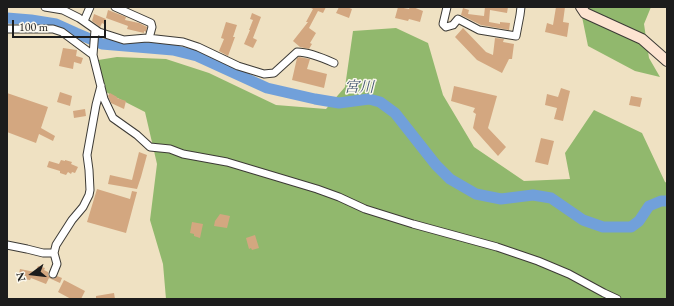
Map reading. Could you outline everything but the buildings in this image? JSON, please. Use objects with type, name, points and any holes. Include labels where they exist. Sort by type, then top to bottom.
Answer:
[{"type":"street","points":[[45,7],[63,10],[84,21],[95,32],[124,40],[149,38],[183,42],[198,47],[238,66],[264,74],[274,73],[297,52],[314,55],[334,62]]},
{"type":"street","points":[[84,21],[90,7]]},
{"type":"street","points":[[115,7],[151,23],[152,27],[149,38]]},
{"type":"street","points":[[447,7],[443,24],[446,26],[453,25],[458,19],[479,30],[516,36],[521,7]]},
{"type":"street","points":[[581,7],[585,13],[642,39],[667,60]]},
{"type":"street","points":[[7,29],[53,29],[62,32],[93,53]]},
{"type":"street","points":[[95,32],[93,53],[104,99],[113,118],[150,147],[170,149],[183,154],[227,162],[317,189],[365,209],[497,247],[570,274],[617,299]]},
{"type":"street","points":[[53,274],[57,264],[54,253],[56,245],[72,220],[83,207],[89,195],[89,170],[87,155],[101,86]]},
{"type":"street","points":[[7,245],[43,253],[54,253]]},
{"type":"green space","points":[[580,7],[651,7],[644,24],[649,58],[660,77],[635,71],[588,46]]},
{"type":"green space","points":[[396,28],[428,43],[443,95],[474,147],[524,181],[570,179],[565,153],[594,110],[642,133],[665,182],[667,183],[667,299],[166,299],[163,264],[150,220],[157,164],[145,112],[100,89],[92,61],[117,57],[166,59],[209,73],[276,105],[326,109],[345,87],[353,31]]},
{"type":"waterway","name":"宮川","points":[[7,18],[56,24],[102,44],[173,50],[197,56],[267,88],[315,99],[339,103],[369,99],[380,102],[395,113],[436,165],[450,179],[476,194],[501,199],[533,195],[551,198],[583,220],[603,227],[631,227],[639,221],[649,206],[661,201],[667,201]]}]
